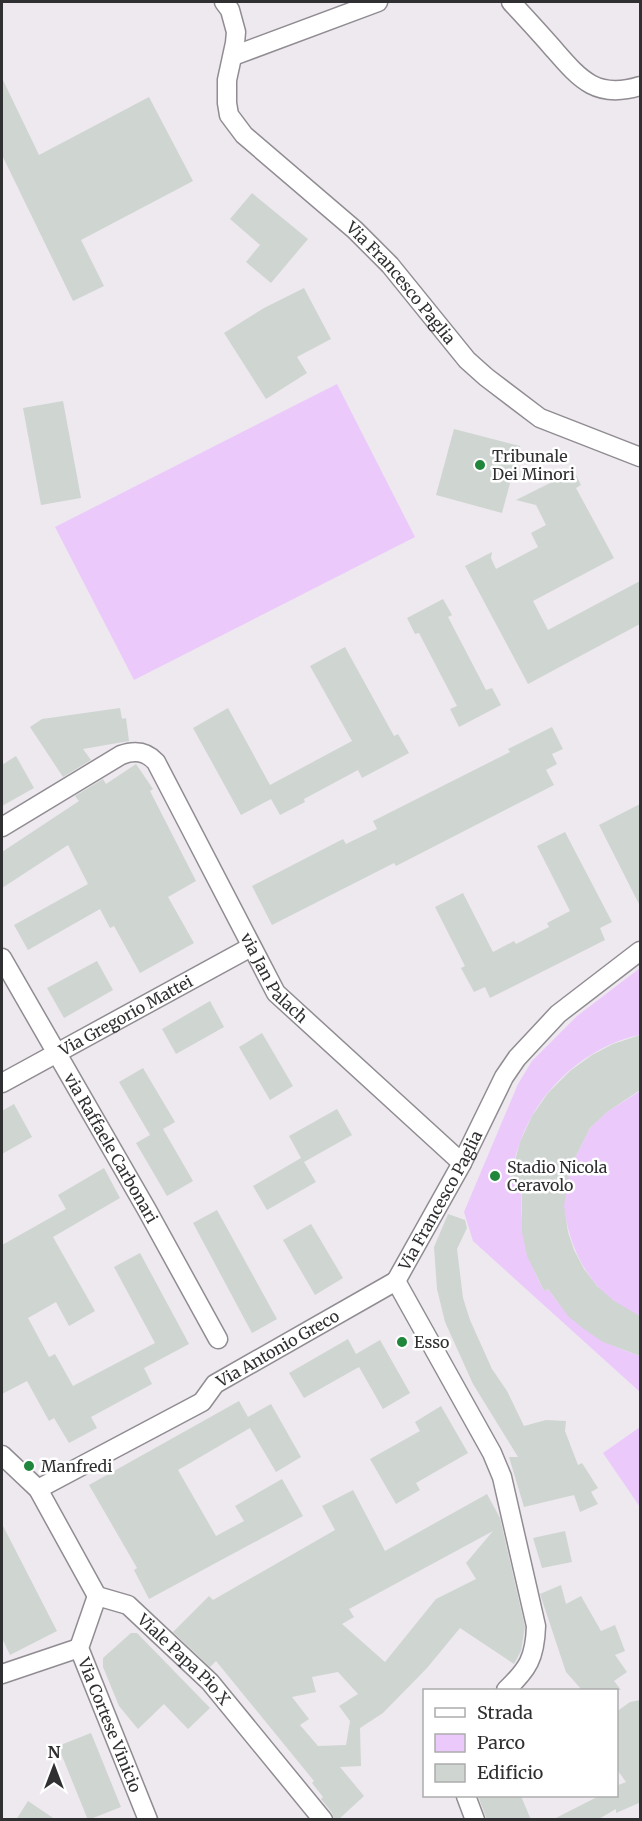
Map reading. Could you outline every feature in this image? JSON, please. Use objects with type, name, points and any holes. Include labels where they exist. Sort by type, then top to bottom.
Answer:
[{"type":"street","name":"Via Francesco Paglia","points":[[224,2],[234,22],[235,43],[226,91],[230,115],[236,126],[355,230],[390,265],[466,360],[540,418],[640,457]]},
{"type":"street","points":[[233,56],[378,2]]},
{"type":"street","points":[[511,2],[578,77],[594,86],[610,90],[624,91],[640,86]]},
{"type":"street","name":"via Jan Palach","points":[[2,827],[121,755],[141,752],[150,756],[156,762],[276,993],[462,1163]]},
{"type":"street","name":"Via Gregorio Mattei","points":[[2,1083],[251,947]]},
{"type":"street","name":"Via Francesco Paglia","points":[[507,1689],[522,1674],[532,1659],[536,1626],[502,1477],[492,1453],[396,1281],[462,1163],[504,1077],[517,1058],[558,1014],[640,951]]},
{"type":"street","name":"via Raffaele Carbonari","points":[[2,958],[147,1210],[218,1339]]},
{"type":"street","name":"Via Antonio Greco","points":[[38,1489],[202,1402],[215,1384],[396,1281]]},
{"type":"street","points":[[2,1455],[38,1489],[97,1596]]},
{"type":"street","name":"Viale Papa Pio X","points":[[97,1596],[129,1605],[210,1682],[323,1820]]},
{"type":"street","name":"Via Cortese Vinicio","points":[[97,1596],[79,1648],[148,1820]]},
{"type":"street","points":[[2,1674],[79,1648]]},
{"type":"street","points":[[466,1797],[475,1820]]},
{"type":"green space","points":[[337,384],[415,537],[134,680],[55,527]]},
{"type":"green space","name":"Stadio Nicola Ceravolo","points":[[640,968],[640,1035],[624,1039],[592,1054],[577,1064],[552,1088],[532,1116],[524,1132],[509,1182],[522,1185],[524,1240],[531,1264],[544,1291],[548,1289],[567,1313],[588,1331],[611,1345],[640,1356],[640,1392],[473,1241],[464,1212],[518,1084],[532,1061],[577,1016]]},
{"type":"green space","name":"Stadio Nicola Ceravolo","points":[[640,1091],[640,1316],[611,1299],[589,1275],[573,1246],[565,1213],[528,1214],[570,1168],[590,1128],[607,1112]]},
{"type":"green space","points":[[640,1427],[640,1507],[603,1453]]},
{"type":"building","points":[[2,78],[39,155],[149,97],[193,181],[81,240],[104,286],[73,301],[2,155]]},
{"type":"building","points":[[252,193],[308,239],[271,283],[246,262],[260,245],[230,219]]},
{"type":"building","points":[[304,288],[331,339],[297,357],[307,373],[266,399],[224,333],[264,308]]},
{"type":"building","points":[[63,401],[81,498],[41,505],[23,408]]},
{"type":"building","name":"Tribunale Dei Minori","points":[[454,429],[520,446],[502,513],[436,495]]},
{"type":"building","points":[[574,471],[581,485],[576,488],[614,558],[533,601],[548,630],[640,581],[640,624],[528,684],[465,566],[492,552],[491,558],[496,569],[538,547],[531,533],[546,525],[536,505],[516,500]]},
{"type":"building","points":[[443,599],[452,615],[448,617],[486,690],[492,688],[501,705],[459,727],[450,709],[457,706],[419,633],[415,634],[407,618]]},
{"type":"building","points":[[345,647],[394,736],[398,734],[409,753],[362,778],[358,770],[304,799],[305,802],[280,815],[271,799],[241,815],[193,728],[228,708],[270,785],[352,741],[310,666]]},
{"type":"building","points":[[120,708],[122,719],[126,718],[129,741],[83,749],[91,760],[63,777],[30,727],[42,719]]},
{"type":"building","points":[[552,727],[563,749],[552,754],[557,764],[546,770],[554,785],[396,866],[394,863],[272,925],[252,886],[343,839],[346,844],[377,829],[373,821],[510,752],[508,749]]},
{"type":"building","points":[[16,756],[34,788],[2,806],[2,765]]},
{"type":"building","points":[[136,764],[153,789],[150,791],[196,881],[168,897],[194,943],[140,973],[114,926],[110,928],[100,909],[28,950],[14,925],[88,884],[68,845],[2,888],[2,852],[79,801],[75,796],[103,779],[106,784]]},
{"type":"building","points":[[640,804],[640,906],[599,825]]},
{"type":"building","points":[[565,832],[612,922],[600,928],[605,940],[490,998],[485,987],[474,992],[461,968],[465,966],[435,907],[463,893],[493,952],[514,941],[516,944],[549,927],[547,923],[570,911],[537,846]]},
{"type":"building","points":[[97,961],[113,990],[64,1018],[47,988]]},
{"type":"building","points":[[210,1001],[224,1027],[176,1054],[162,1029]]},
{"type":"building","points":[[262,1033],[293,1086],[270,1100],[239,1047]]},
{"type":"building","points":[[640,1035],[640,1090],[607,1112],[590,1128],[570,1168],[564,1206],[568,1232],[584,1269],[597,1286],[614,1301],[640,1316],[640,1356],[603,1342],[569,1317],[548,1289],[544,1291],[527,1256],[522,1232],[522,1185],[509,1183],[520,1142],[532,1116],[548,1093],[570,1071],[592,1055],[613,1044]]},
{"type":"building","points":[[143,1068],[175,1122],[163,1129],[193,1181],[167,1196],[136,1143],[150,1135],[119,1082]]},
{"type":"building","points":[[14,1104],[32,1137],[2,1154],[2,1111]]},
{"type":"building","points":[[337,1109],[352,1135],[304,1162],[316,1182],[267,1210],[253,1186],[301,1158],[289,1136]]},
{"type":"building","points":[[104,1168],[120,1198],[53,1237],[95,1311],[69,1326],[56,1302],[28,1318],[49,1357],[55,1354],[73,1386],[155,1343],[114,1267],[140,1253],[189,1344],[144,1368],[152,1384],[91,1417],[97,1428],[69,1443],[54,1418],[49,1421],[27,1381],[2,1394],[2,1245],[66,1209],[58,1195]]},
{"type":"building","points":[[217,1210],[277,1319],[252,1333],[193,1223]]},
{"type":"building","points":[[448,1214],[465,1220],[467,1228],[457,1249],[463,1298],[470,1320],[492,1369],[507,1391],[524,1426],[546,1420],[566,1421],[565,1431],[578,1465],[582,1463],[598,1488],[591,1492],[598,1504],[580,1512],[574,1495],[524,1507],[509,1457],[518,1457],[473,1384],[445,1322],[437,1289],[434,1247]]},
{"type":"building","points":[[311,1224],[343,1278],[315,1295],[283,1240]]},
{"type":"building","points":[[348,1339],[356,1354],[380,1340],[410,1393],[383,1409],[359,1367],[304,1398],[289,1373]]},
{"type":"building","points":[[239,1401],[248,1417],[271,1404],[301,1457],[276,1472],[250,1428],[178,1470],[216,1536],[244,1521],[235,1506],[282,1479],[303,1516],[149,1599],[134,1570],[137,1568],[89,1485]]},
{"type":"building","points":[[441,1406],[468,1453],[416,1483],[420,1490],[396,1504],[370,1459],[420,1431],[415,1422]]},
{"type":"building","points":[[353,1490],[385,1551],[487,1494],[500,1518],[525,1627],[521,1651],[514,1664],[460,1628],[427,1668],[383,1713],[360,1728],[361,1766],[340,1767],[364,1796],[338,1820],[334,1820],[332,1813],[321,1799],[323,1797],[312,1783],[314,1781],[216,1661],[210,1667],[173,1632],[209,1596],[213,1600],[335,1530],[322,1506]],"holes":[[[493,1531],[466,1563],[476,1579],[436,1599],[385,1662],[342,1624],[354,1617],[349,1609]],[[338,1672],[358,1694],[339,1706],[350,1721],[346,1745],[318,1746],[300,1725],[309,1719],[292,1697],[316,1692],[312,1677]]]},
{"type":"building","points":[[2,1524],[57,1631],[10,1655],[2,1638]]},
{"type":"building","points":[[565,1531],[572,1562],[542,1568],[533,1538]]},
{"type":"building","points":[[561,1585],[566,1604],[581,1596],[601,1631],[615,1625],[625,1651],[615,1655],[627,1672],[614,1681],[621,1690],[581,1689],[566,1672],[540,1594]]},
{"type":"building","points":[[131,1633],[137,1633],[210,1708],[188,1729],[164,1704],[138,1729],[119,1706],[103,1667],[103,1658]]},
{"type":"building","points":[[640,1700],[640,1805],[639,1803],[616,1813],[616,1809],[597,1820],[552,1820],[597,1797],[618,1797],[618,1785],[626,1782],[618,1771],[618,1711],[630,1702]]},
{"type":"building","points":[[91,1733],[121,1807],[88,1820],[58,1746]]},
{"type":"building","points":[[478,1797],[521,1797],[531,1820],[487,1820]]},
{"type":"building","points":[[28,1801],[56,1820],[16,1820]]},
{"type":"place","name":"Tribunale Dei Minori","points":[[480,465]]},
{"type":"place","name":"Stadio Nicola Ceravolo","points":[[495,1176]]},
{"type":"place","name":"Esso","points":[[402,1342]]},
{"type":"place","name":"Manfredi","points":[[29,1466]]}]
